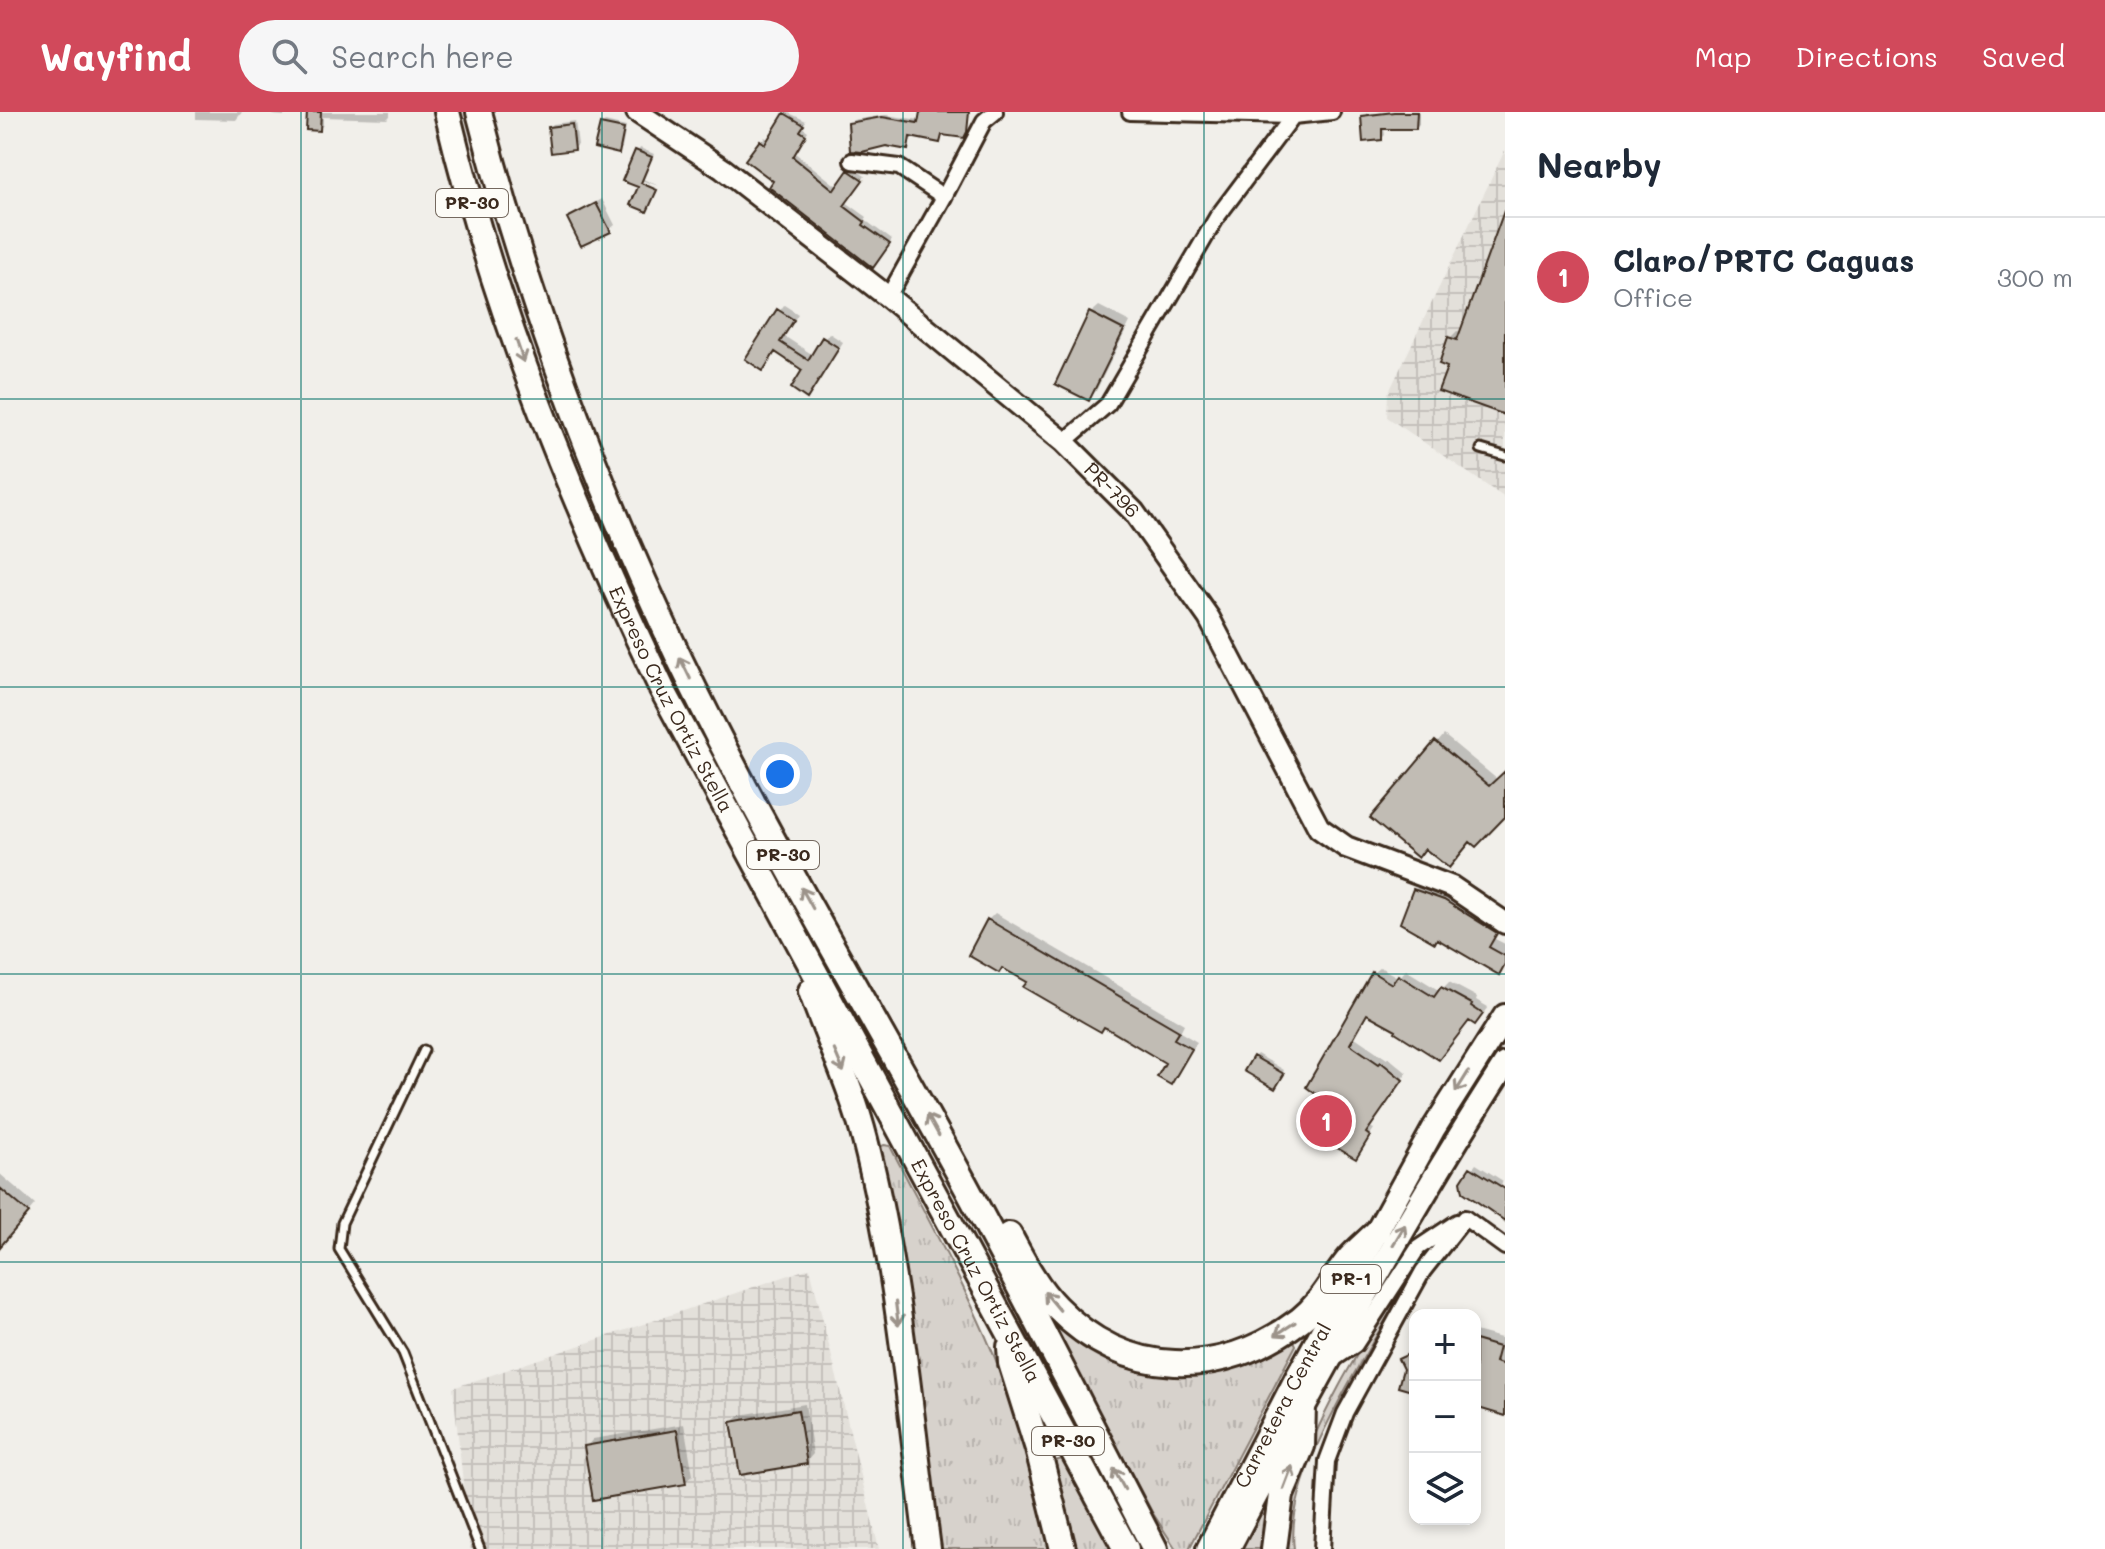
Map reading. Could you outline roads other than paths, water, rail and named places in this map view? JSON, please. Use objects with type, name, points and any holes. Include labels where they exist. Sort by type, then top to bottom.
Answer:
[{"type":"highway","name":"Expreso Cruz Ortiz Stella","points":[[449,120],[477,220],[529,379],[596,547],[662,689],[1126,1549]]},
{"type":"highway","name":"Expreso Cruz Ortiz Stella","points":[[481,121],[558,366],[623,533],[680,659],[753,799],[954,1164],[1155,1549]]},
{"type":"highway","points":[[782,910],[821,1018],[849,1083],[865,1139],[887,1237],[928,1549]]},
{"type":"highway","points":[[954,1164],[1002,1222],[1053,1305],[1091,1338],[1115,1351],[1163,1362],[1188,1363],[1229,1357],[1257,1347],[1284,1331],[1318,1302],[1349,1259],[1377,1232]]},
{"type":"highway","points":[[1009,1332],[1011,1363],[1038,1449],[1063,1549]]},
{"type":"highway","points":[[1274,1549],[1281,1495],[1302,1446],[1303,1405]]},
{"type":"main road","name":"Carretera Central","points":[[1208,1549],[1290,1390],[1434,1128],[1505,1016]]},
{"type":"main road","name":"Carretera Central","points":[[1228,1549],[1303,1405],[1395,1243],[1505,1064]]},
{"type":"street","name":"PR-796","points":[[637,112],[723,169],[888,297],[1064,442],[1134,512],[1209,618],[1319,828],[1346,847],[1452,887],[1505,923]]},
{"type":"street","points":[[888,297],[984,121],[995,112]]},
{"type":"street","points":[[1130,112],[1293,116],[1332,112]]},
{"type":"street","points":[[1064,442],[1108,404],[1217,217],[1293,116]]},
{"type":"street","points":[[852,161],[899,167],[944,197]]},
{"type":"street","points":[[1326,1364],[1355,1345],[1418,1248],[1465,1218]]},
{"type":"street","points":[[1465,1218],[1505,1247]]},
{"type":"street","points":[[1322,1549],[1327,1461],[1345,1413],[1423,1271],[1465,1218]]},
{"type":"lane","points":[[1481,449],[1505,456]]},
{"type":"lane","points":[[424,1050],[342,1223],[339,1249],[403,1353],[480,1549]]},
{"type":"place","name":"Claro/PRTC Caguas","points":[[1326,1121]]}]
